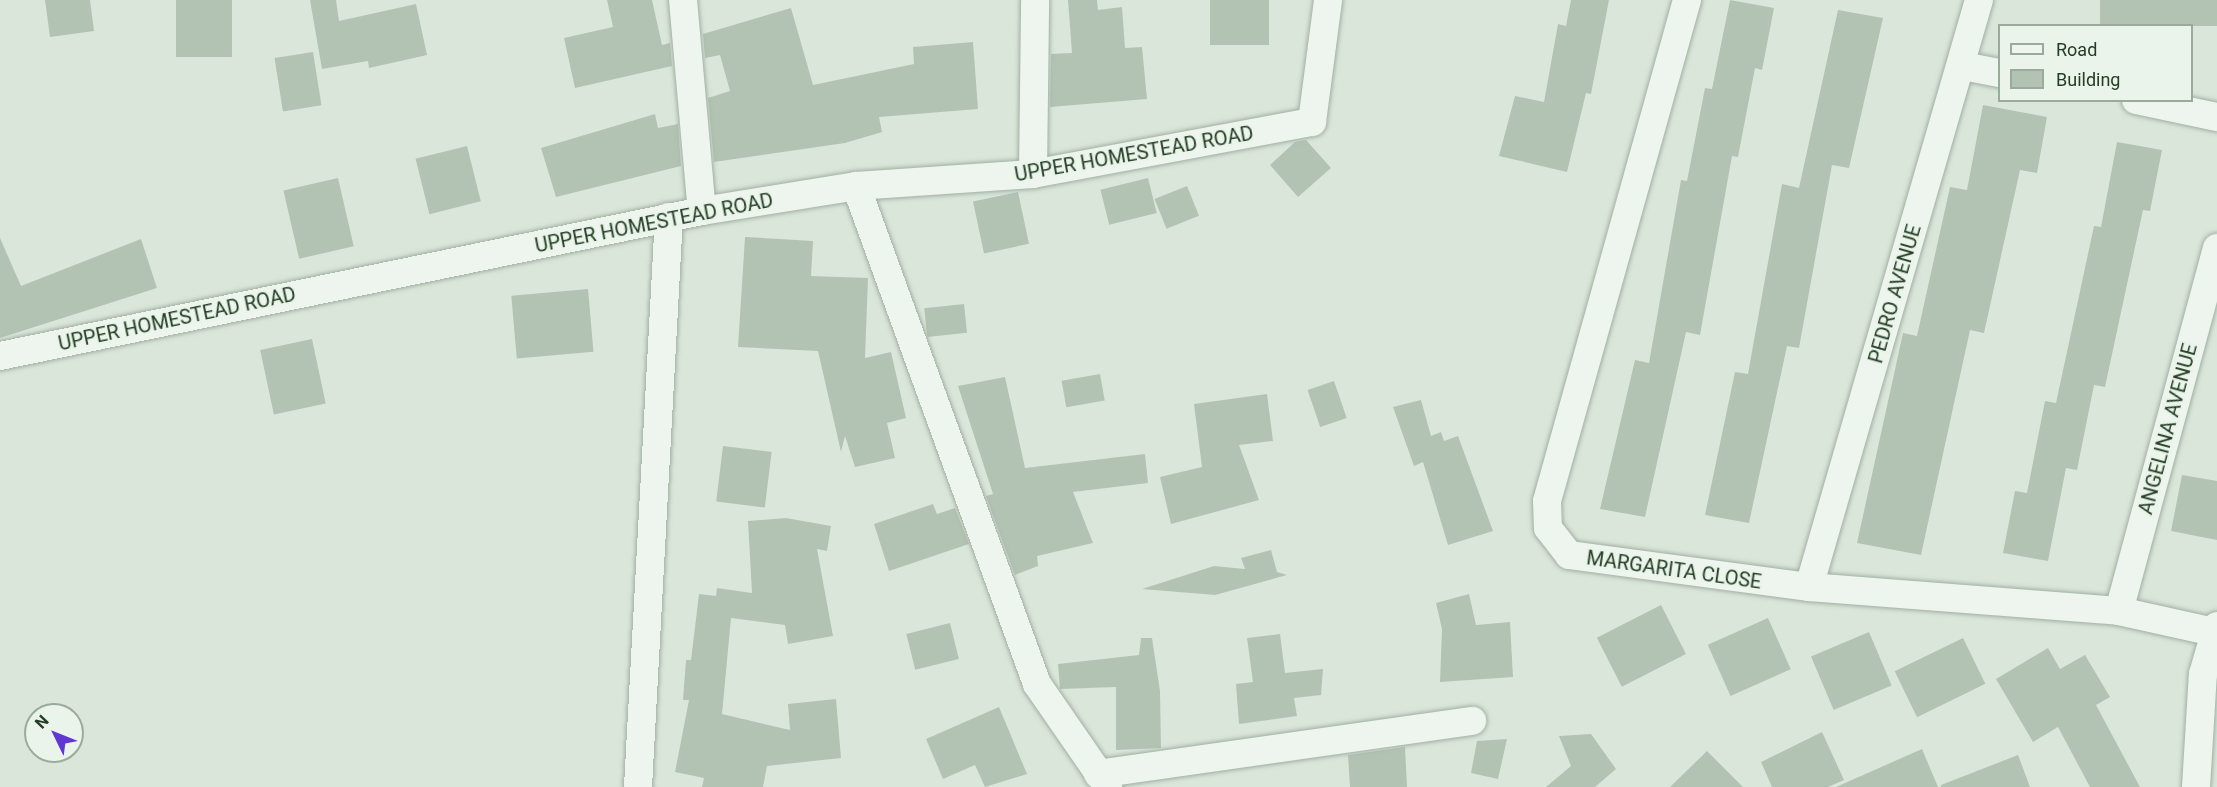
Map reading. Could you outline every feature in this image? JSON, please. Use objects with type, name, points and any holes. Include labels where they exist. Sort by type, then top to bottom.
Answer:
[{"type":"street","points":[[683,0],[702,211]]},
{"type":"street","points":[[1033,174],[1035,0]]},
{"type":"street","name":"UPPER HOMESTEAD ROAD","points":[[0,356],[702,211],[856,186],[1033,174],[1312,122],[1328,0]]},
{"type":"street","name":"MARGARITA CLOSE","points":[[1687,0],[1546,501],[1548,528],[1569,555],[1809,587],[2119,611],[2215,629]]},
{"type":"street","name":"PEDRO AVENUE","points":[[1809,587],[1963,66],[1979,0]]},
{"type":"street","points":[[1963,66],[1998,73]]},
{"type":"street","points":[[2146,102],[2217,117]]},
{"type":"street","points":[[856,186],[1037,684],[1103,780],[1472,720]]},
{"type":"street","points":[[638,787],[669,218]]},
{"type":"street","name":"ANGELINA AVENUE","points":[[2119,611],[2217,248]]},
{"type":"street","points":[[2196,787],[2203,674],[2215,629]]},
{"type":"building","points":[[45,0],[90,0],[94,31],[50,37]]},
{"type":"building","points":[[176,0],[232,0],[232,57],[176,57]]},
{"type":"building","points":[[310,0],[336,0],[339,21],[416,4],[427,55],[369,68],[368,61],[322,69]]},
{"type":"building","points":[[607,0],[652,0],[662,45],[670,43],[672,66],[575,88],[564,38],[613,27]]},
{"type":"building","points":[[1068,0],[1097,0],[1098,10],[1122,7],[1125,48],[1142,47],[1147,99],[1050,107],[1051,54],[1072,53]]},
{"type":"building","points":[[1210,0],[1269,0],[1269,45],[1210,45]]},
{"type":"building","points":[[1571,0],[1609,0],[1591,94],[1586,93],[1567,172],[1499,156],[1515,96],[1544,102],[1558,24],[1566,26]]},
{"type":"building","points":[[1730,0],[1774,8],[1762,70],[1755,68],[1738,157],[1732,156],[1700,335],[1686,332],[1645,517],[1600,509],[1635,360],[1649,363],[1681,180],[1687,181],[1705,88],[1712,89]]},
{"type":"building","points":[[2100,0],[2217,0],[2217,26],[2100,24]]},
{"type":"building","points":[[791,8],[813,85],[914,64],[913,47],[973,42],[978,109],[879,117],[882,132],[845,143],[714,162],[708,98],[730,91],[720,55],[705,58],[703,34]]},
{"type":"building","points":[[1838,10],[1883,18],[1849,168],[1832,165],[1799,348],[1787,346],[1749,523],[1705,515],[1735,372],[1748,374],[1782,184],[1799,188]]},
{"type":"building","points":[[313,52],[321,105],[283,111],[274,58]]},
{"type":"building","points":[[1983,105],[2047,117],[2037,173],[2020,170],[1984,333],[1970,330],[1921,555],[1857,543],[1903,333],[1917,336],[1950,187],[1967,190]]},
{"type":"building","points":[[655,114],[658,128],[678,124],[681,166],[556,197],[541,148]]},
{"type":"building","points":[[1306,140],[1331,168],[1298,197],[1270,165],[1295,142]]},
{"type":"building","points":[[2117,142],[2162,150],[2150,211],[2143,210],[2105,387],[2094,385],[2077,470],[2066,468],[2048,561],[2003,553],[2015,491],[2027,493],[2045,401],[2056,403],[2094,226],[2101,227]]},
{"type":"building","points":[[467,146],[481,201],[429,214],[416,159]]},
{"type":"building","points":[[338,178],[354,246],[299,259],[283,191]]},
{"type":"building","points":[[1148,178],[1157,213],[1109,225],[1100,190]]},
{"type":"building","points":[[1187,186],[1199,216],[1167,229],[1155,199]]},
{"type":"building","points":[[1018,192],[1029,244],[984,253],[973,202]]},
{"type":"building","points":[[745,237],[813,241],[811,276],[868,278],[865,358],[891,352],[906,418],[887,423],[895,458],[855,467],[845,436],[841,452],[818,351],[738,347]]},
{"type":"building","points":[[0,238],[21,286],[141,239],[157,288],[0,338]]},
{"type":"building","points":[[588,289],[593,352],[517,358],[511,296]]},
{"type":"building","points":[[964,304],[967,333],[927,337],[924,308]]},
{"type":"building","points":[[312,339],[326,404],[274,415],[260,350]]},
{"type":"building","points":[[1100,374],[1105,401],[1066,407],[1062,381]]},
{"type":"building","points":[[1005,377],[1025,468],[1145,454],[1148,483],[1073,492],[1093,543],[1037,556],[1038,566],[1015,575],[986,496],[993,494],[958,386]]},
{"type":"building","points":[[1334,381],[1347,418],[1320,427],[1308,390]]},
{"type":"building","points":[[1267,394],[1273,441],[1239,445],[1259,500],[1171,524],[1160,477],[1202,467],[1194,404]]},
{"type":"building","points":[[1421,400],[1431,436],[1441,432],[1444,441],[1458,436],[1493,531],[1448,545],[1423,462],[1414,466],[1393,407]]},
{"type":"building","points":[[723,446],[772,452],[765,508],[716,502]]},
{"type":"building","points":[[2182,475],[2217,481],[2217,540],[2171,531]]},
{"type":"building","points":[[933,504],[937,514],[955,508],[969,544],[889,571],[874,524]]},
{"type":"building","points":[[786,518],[831,526],[827,551],[817,549],[833,636],[788,644],[785,625],[731,618],[722,714],[790,730],[788,704],[836,699],[841,758],[767,766],[763,787],[702,787],[704,778],[675,772],[689,700],[683,700],[686,660],[691,660],[699,594],[716,596],[717,588],[752,593],[748,521]]},
{"type":"building","points":[[1271,550],[1277,572],[1287,575],[1215,595],[1142,589],[1214,566],[1245,569],[1241,558]]},
{"type":"building","points":[[1469,594],[1476,625],[1510,622],[1513,677],[1440,682],[1442,629],[1436,603]]},
{"type":"building","points":[[1661,605],[1686,654],[1622,687],[1597,638]]},
{"type":"building","points":[[1768,618],[1791,669],[1730,696],[1708,645]]},
{"type":"building","points":[[950,623],[959,659],[915,670],[906,634]]},
{"type":"building","points":[[1869,632],[1892,685],[1834,710],[1811,657]]},
{"type":"building","points":[[1280,634],[1285,673],[1323,669],[1321,695],[1294,698],[1297,716],[1239,724],[1236,684],[1253,682],[1247,638]]},
{"type":"building","points":[[1141,638],[1152,638],[1160,691],[1161,748],[1116,750],[1116,687],[1060,689],[1058,664],[1139,655]]},
{"type":"building","points":[[1963,638],[1985,684],[1917,717],[1895,671]]},
{"type":"building","points":[[2048,648],[2060,669],[2085,655],[2110,697],[2096,705],[2140,787],[2090,787],[2058,727],[2033,742],[1996,679]]},
{"type":"building","points":[[999,707],[1027,774],[985,787],[975,765],[943,779],[926,739]]},
{"type":"building","points":[[1822,732],[1844,780],[1828,787],[1772,787],[1761,762]]},
{"type":"building","points":[[1591,734],[1616,769],[1595,787],[1546,787],[1571,766],[1559,736]]},
{"type":"building","points":[[1507,739],[1498,779],[1471,773],[1477,741]]},
{"type":"building","points":[[1405,747],[1407,787],[1350,787],[1348,755]]},
{"type":"building","points":[[1922,749],[1938,787],[1836,787]]},
{"type":"building","points":[[1707,751],[1743,787],[1670,787]]},
{"type":"building","points":[[2018,755],[2030,787],[1941,787],[1941,785]]}]
